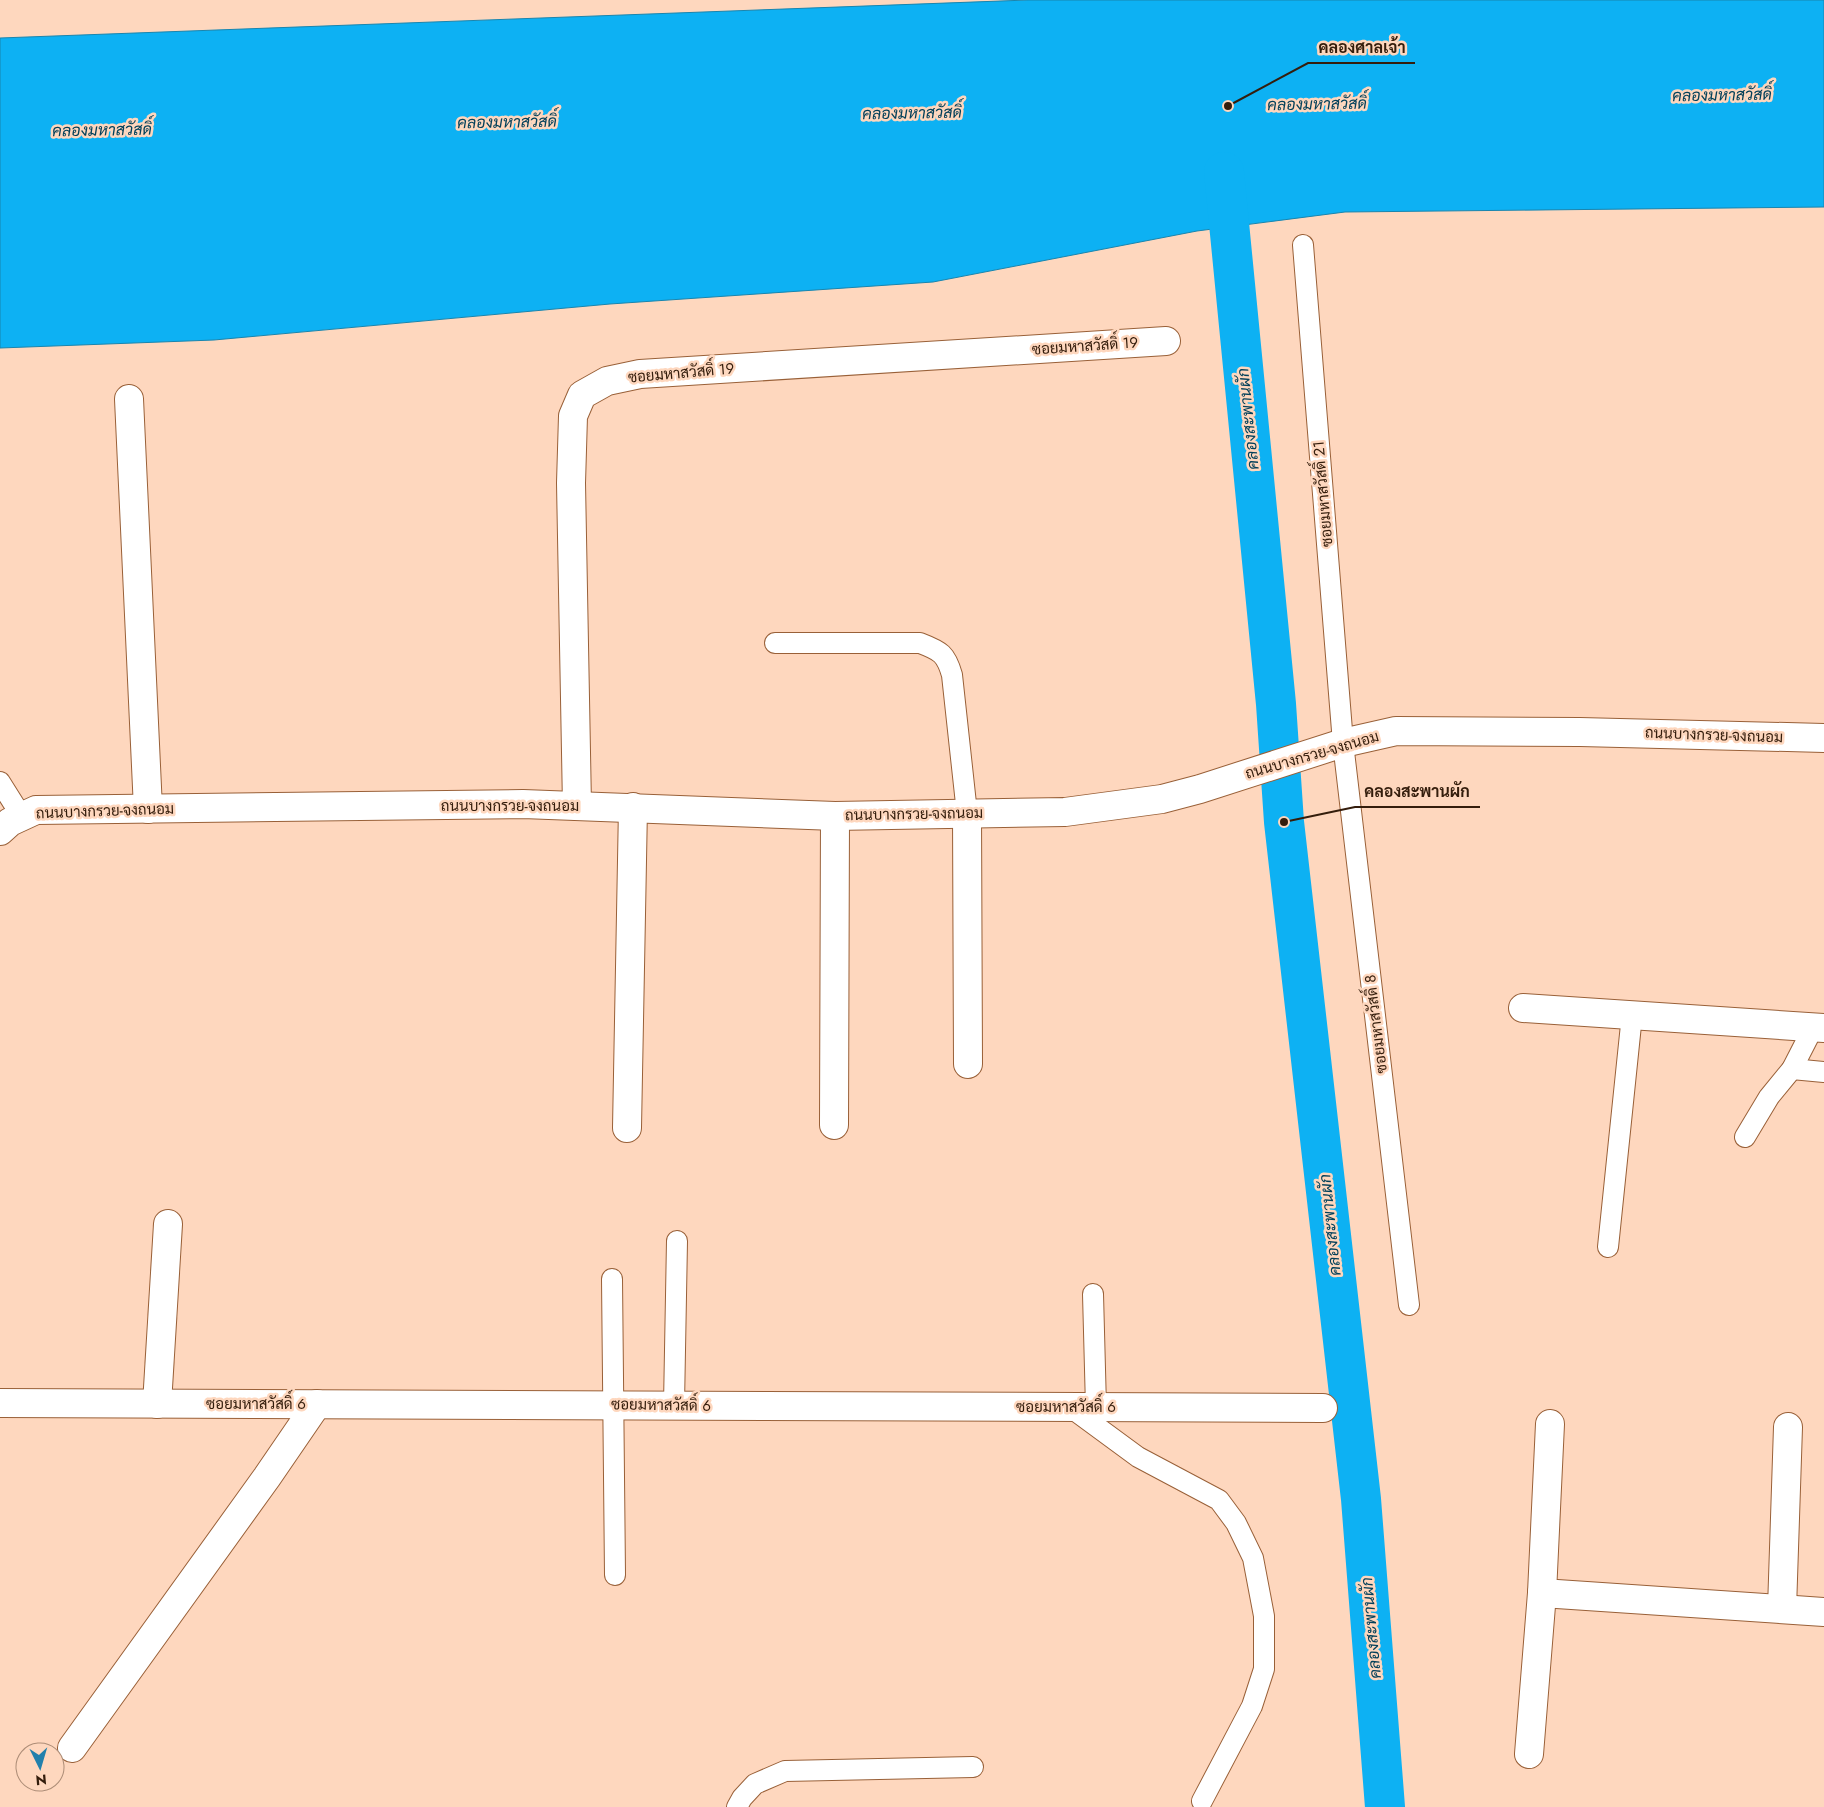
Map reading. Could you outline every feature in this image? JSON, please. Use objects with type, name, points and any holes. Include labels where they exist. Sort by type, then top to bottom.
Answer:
[{"type":"street","name":"ซอยมหาสวัสดิ์ 19","points":[[577,806],[571,483],[573,416],[582,395],[607,381],[640,374],[1166,341]]},
{"type":"street","points":[[128,399],[148,809]]},
{"type":"street","name":"ถนนบางกรวย-จงถนอม","points":[[11,824],[36,810],[523,804],[836,816],[1065,812],[1133,804],[1200,789],[1343,743],[1396,731],[1438,730],[1824,738]]},
{"type":"street","points":[[627,1128],[633,807]]},
{"type":"street","points":[[967,813],[968,1064]]},
{"type":"street","points":[[834,1125],[836,816]]},
{"type":"street","points":[[1523,1008],[1818,1028]]},
{"type":"street","points":[[157,1404],[168,1224]]},
{"type":"street","name":"ซอยมหาสวัสดิ์ 6","points":[[0,1403],[1323,1408]]},
{"type":"street","points":[[72,1748],[267,1477],[317,1404]]},
{"type":"street","points":[[1529,1754],[1542,1593],[1550,1424]]},
{"type":"street","points":[[1782,1609],[1788,1427]]},
{"type":"street","points":[[1542,1593],[1824,1612]]},
{"type":"lane","name":"ซอยมหาสวัสดิ์ 21","points":[[1303,245],[1343,743]]},
{"type":"lane","points":[[775,642],[920,643],[938,650],[948,660],[952,675],[967,813]]},
{"type":"lane","name":"ซอยมหาสวัสดิ์ 8","points":[[1343,743],[1409,1305]]},
{"type":"lane","points":[[0,782],[11,824]]},
{"type":"lane","points":[[1608,1247],[1632,1015]]},
{"type":"lane","points":[[1746,1137],[1769,1097],[1792,1069],[1818,1028]]},
{"type":"lane","points":[[1792,1069],[1824,1072]]},
{"type":"lane","points":[[674,1405],[677,1241]]},
{"type":"lane","points":[[612,1279],[614,1575]]},
{"type":"lane","points":[[1093,1294],[1083,1407],[1138,1457],[1219,1500],[1236,1523],[1253,1558],[1264,1616],[1264,1669],[1252,1706],[1202,1801]]},
{"type":"lane","points":[[737,1807],[742,1798],[756,1784],[785,1772],[973,1767]]},
{"type":"water","name":"คลองมหาสวัสดิ์","points":[[1028,0],[1824,0],[1824,207],[1345,212],[1197,231],[933,282],[610,304],[214,340],[0,348],[0,38]]},
{"type":"waterway","name":"คลองสะพานผัก","points":[[1224,172],[1276,704],[1284,822],[1361,1499],[1385,1807]]},
{"type":"place","name":"คลองศาลเจ้า","points":[[1228,106]]},
{"type":"place","name":"คลองสะพานผัก","points":[[1284,822]]}]
